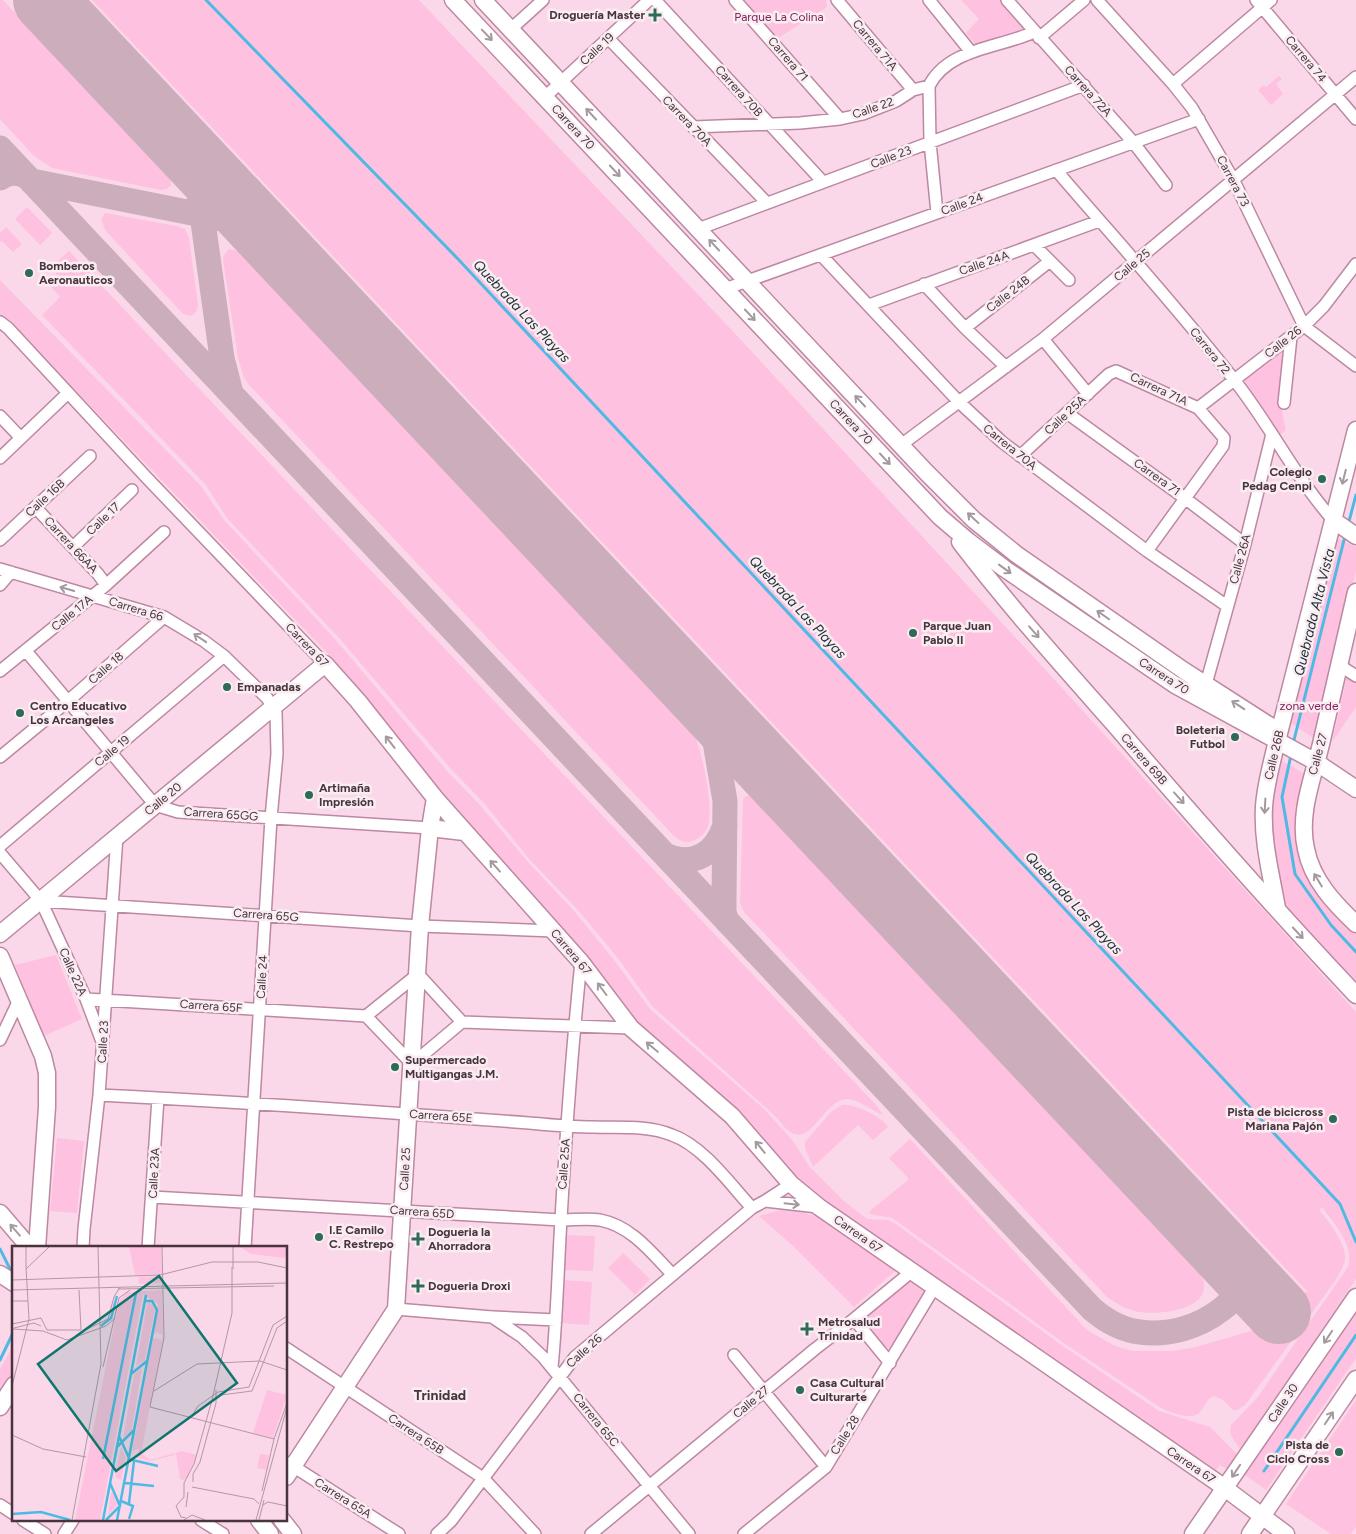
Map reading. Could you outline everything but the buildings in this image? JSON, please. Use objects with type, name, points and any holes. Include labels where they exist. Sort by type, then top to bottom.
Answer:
[{"type":"street","name":"Carrera 70","points":[[453,0],[940,517],[968,542],[1175,685],[1288,743],[1318,754],[1352,786]]},
{"type":"street","name":"Carrera 70","points":[[483,0],[901,445],[974,520],[1016,554],[1206,684],[1288,743]]},
{"type":"street","points":[[511,29],[543,0]]},
{"type":"street","name":"Calle 19","points":[[545,97],[649,0]]},
{"type":"street","name":"Carrera 70B","points":[[655,0],[824,182]]},
{"type":"street","name":"Carrera 71","points":[[736,0],[840,118]]},
{"type":"street","name":"Carrera 71A","points":[[837,0],[913,90]]},
{"type":"street","points":[[929,0],[971,52]]},
{"type":"street","name":"Carrera 72A","points":[[1007,0],[1036,35],[1084,85],[1133,142],[1166,185]]},
{"type":"street","points":[[937,213],[930,142],[929,86],[934,77],[940,71],[971,52],[1036,35],[1084,0]]},
{"type":"street","name":"Carrera 73","points":[[1096,0],[1173,84],[1199,119],[1234,179],[1304,326],[1356,366]]},
{"type":"street","points":[[1173,84],[1263,2]]},
{"type":"street","name":"Carrera 74","points":[[1263,2],[1356,119]]},
{"type":"street","name":"Carrera 70A","points":[[608,38],[767,203]]},
{"type":"street","name":"Calle 25","points":[[901,445],[1043,339],[1356,77]]},
{"type":"street","name":"Calle 23","points":[[698,229],[1084,85]]},
{"type":"street","name":"Calle 22","points":[[694,127],[800,123],[863,114],[896,101],[913,90],[929,86]]},
{"type":"street","name":"Calle 24","points":[[725,289],[1199,119]]},
{"type":"street","name":"Carrera 72","points":[[1056,170],[1136,261],[1234,379],[1258,411],[1306,486],[1345,529]]},
{"type":"street","name":"Calle 24A","points":[[869,305],[1099,220]]},
{"type":"street","points":[[1034,245],[1069,280]]},
{"type":"street","name":"Carrera 70A","points":[[821,254],[959,402],[1002,442],[1147,551],[1228,606]]},
{"type":"street","name":"Calle 24B","points":[[965,328],[1050,261]]},
{"type":"street","name":"Calle 26","points":[[1198,408],[1304,326],[1354,271]]},
{"type":"street","points":[[924,284],[965,328],[1006,366]]},
{"type":"street","name":"Carrera 67","points":[[0,322],[8,328],[176,509],[325,664],[358,701],[464,832],[581,962],[631,1028],[732,1116],[791,1184],[911,1272],[1224,1488],[1286,1534]]},
{"type":"street","points":[[1284,403],[1291,337]]},
{"type":"street","points":[[1043,339],[1088,394]]},
{"type":"street","name":"Carrera 71A","points":[[1109,374],[1116,371],[1127,374],[1198,408],[1224,438],[1223,446],[1219,453],[1186,499]]},
{"type":"street","name":"Calle 25A","points":[[1020,456],[1109,374]]},
{"type":"street","points":[[0,458],[68,393]]},
{"type":"street","name":"Carrera 71","points":[[1067,413],[1245,544]]},
{"type":"street","points":[[0,416],[22,438]]},
{"type":"street","name":"Calle 26B","points":[[1277,909],[1266,852],[1264,807],[1288,743],[1345,529],[1356,430]]},
{"type":"street","name":"Calle 26A","points":[[1206,684],[1245,544],[1272,434]]},
{"type":"street","name":"Calle 16B","points":[[0,540],[90,456]]},
{"type":"street","name":"Calle 17","points":[[73,547],[132,490]]},
{"type":"street","points":[[1147,551],[1186,499]]},
{"type":"street","name":"Carrera 66AA","points":[[36,507],[106,585]]},
{"type":"street","name":"Carrera 69B","points":[[940,517],[1003,597],[1277,909],[1356,995]]},
{"type":"street","name":"Calle 17A","points":[[0,672],[106,585],[164,532]]},
{"type":"street","points":[[0,585],[5,570]]},
{"type":"street","name":"Carrera 66","points":[[5,570],[164,617],[197,636],[224,656],[257,687],[274,707]]},
{"type":"street","name":"Calle 27","points":[[1355,920],[1329,896],[1316,877],[1308,860],[1304,839],[1304,817],[1356,592]]},
{"type":"street","name":"Calle 18","points":[[0,757],[68,701],[164,617]]},
{"type":"street","points":[[26,651],[155,805]]},
{"type":"street","name":"Calle 19","points":[[0,846],[224,656]]},
{"type":"street","name":"Calle 20","points":[[0,934],[325,664]]},
{"type":"street","points":[[1339,665],[1356,676]]},
{"type":"street","name":"Calle 24","points":[[245,1246],[271,818],[277,754],[277,722],[274,707]]},
{"type":"street","name":"Calle 25","points":[[289,1469],[345,1388],[396,1309],[420,926],[435,798]]},
{"type":"street","name":"Carrera 65GG","points":[[155,805],[178,812],[430,828]]},
{"type":"street","points":[[430,828],[464,832]]},
{"type":"street","name":"Calle 23","points":[[83,1246],[99,1095],[117,836]]},
{"type":"street","points":[[0,853],[41,901]]},
{"type":"street","name":"Carrera 65G","points":[[41,901],[420,926],[554,931]]},
{"type":"street","name":"Calle 22A","points":[[41,901],[86,1000],[103,1044]]},
{"type":"street","points":[[0,956],[43,1056],[47,1073],[47,1107],[37,1246]]},
{"type":"street","name":"Calle 25A","points":[[555,1371],[566,1126],[581,962]]},
{"type":"street","points":[[462,1022],[418,974],[366,1016],[412,1064],[462,1022],[631,1028]]},
{"type":"street","points":[[0,1040],[19,1000]]},
{"type":"street","name":"Carrera 65F","points":[[86,1000],[366,1016]]},
{"type":"street","name":"Carrera 65E","points":[[99,1095],[408,1114],[566,1126],[640,1128],[674,1135],[695,1148],[716,1167],[752,1208]]},
{"type":"street","name":"Calle 23A","points":[[148,1246],[158,1098]]},
{"type":"street","name":"Calle 26","points":[[437,1534],[451,1521],[547,1394],[555,1371],[597,1339],[752,1208],[791,1184]]},
{"type":"street","name":"Carrera 65D","points":[[152,1197],[561,1220],[598,1220],[624,1228],[640,1241],[672,1274]]},
{"type":"street","points":[[766,1201],[820,1207]]},
{"type":"street","points":[[0,1213],[28,1246]]},
{"type":"street","name":"Calle 27","points":[[591,1534],[911,1272]]},
{"type":"street","name":"Calle 28","points":[[744,1534],[826,1467],[934,1288]]},
{"type":"street","name":"Calle 30","points":[[1193,1534],[1356,1296]]},
{"type":"street","name":"Carrera 65C","points":[[396,1309],[556,1320]]},
{"type":"street","name":"Carrera 65C","points":[[492,1317],[522,1337],[555,1371],[689,1534]]},
{"type":"street","points":[[854,1319],[890,1363]]},
{"type":"street","name":"Carrera 65B","points":[[288,1349],[483,1478],[535,1534]]},
{"type":"street","points":[[734,1355],[826,1467]]},
{"type":"street","points":[[1250,1534],[1356,1379]]},
{"type":"street","points":[[0,1407],[12,1387]]},
{"type":"street","name":"Carrera 65A","points":[[289,1469],[399,1534]]},
{"type":"street","points":[[0,1505],[12,1513]]},
{"type":"street","points":[[26,1522],[45,1534]]},
{"type":"street","points":[[64,1534],[72,1522]]},
{"type":"street","points":[[204,1522],[223,1534]]},
{"type":"street","points":[[250,1534],[258,1522]]},
{"type":"street","points":[[261,1522],[270,1534]]},
{"type":"street","points":[[284,1522],[294,1534]]},
{"type":"green space","points":[[0,0],[3,0],[170,177],[171,185],[167,189],[161,190],[52,168],[34,156],[0,119]]},
{"type":"green space","points":[[92,0],[419,0],[742,341],[1052,677],[1356,1012],[1356,1279],[1240,1449],[1231,1435],[1231,1425],[1257,1398],[1348,1267],[1349,1251],[1346,1243],[1322,1207],[1319,1210],[1336,1233],[1345,1253],[1344,1265],[1335,1281],[1245,1405],[1237,1410],[1233,1410],[1223,1400],[1214,1396],[1208,1400],[1201,1411],[1192,1416],[1180,1415],[1158,1406],[1062,1342],[892,1218],[869,1214],[871,1210],[908,1180],[889,1158],[910,1139],[1087,1330],[1115,1346],[1133,1351],[1173,1351],[1196,1347],[1268,1326],[1307,1291]]},
{"type":"green space","name":"Parque La Colina","points":[[745,0],[826,0],[827,7],[775,40],[755,19]]},
{"type":"green space","points":[[961,0],[1004,0],[1028,28],[977,46],[966,33],[979,19]]},
{"type":"green space","points":[[1279,76],[1282,79],[1276,84],[1283,94],[1271,105],[1258,90],[1264,85],[1266,87]]},
{"type":"green space","points":[[27,207],[52,233],[40,245],[15,219]]},
{"type":"green space","points":[[105,213],[185,229],[189,238],[198,305],[195,313],[190,316],[183,314],[105,230],[101,219]]},
{"type":"green space","points":[[6,227],[22,244],[13,252],[2,241],[0,242],[0,233]]},
{"type":"green space","points":[[229,249],[238,251],[246,258],[693,731],[703,764],[709,806],[708,826],[701,836],[687,842],[674,836],[249,385],[244,378],[238,358],[223,260],[224,255]]},
{"type":"green space","points":[[69,251],[877,1106],[883,1115],[857,1101],[847,1099],[833,1105],[814,1126],[801,1135],[794,1134],[788,1131],[774,1115],[653,1007],[617,957],[578,910],[530,860],[483,802],[450,768],[340,639],[227,518],[205,484],[42,315],[60,297],[51,287],[60,278],[51,268]]},
{"type":"green space","points":[[0,280],[201,486],[225,521],[334,638],[447,771],[479,804],[528,862],[575,912],[650,1009],[765,1110],[793,1141],[809,1166],[844,1201],[867,1219],[888,1220],[896,1224],[1060,1344],[1159,1411],[1210,1427],[1237,1454],[1226,1469],[1220,1465],[1216,1470],[804,1186],[651,1039],[443,798],[375,709],[332,658],[77,392],[0,315]]},
{"type":"green space","points":[[1284,350],[1281,400],[1286,430],[1280,435],[1239,378]]},
{"type":"green space","name":"zona verde","points":[[1334,537],[1356,547],[1356,571],[1317,740],[1289,722]]},
{"type":"green space","points":[[1347,676],[1356,682],[1356,707],[1332,742]]},
{"type":"green space","points":[[1280,760],[1307,775],[1300,854],[1356,931],[1356,986],[1288,912],[1285,904],[1275,863],[1270,831],[1272,798]]},
{"type":"green space","points":[[751,795],[756,798],[1194,1260],[1204,1282],[1203,1294],[1197,1301],[1189,1306],[1168,1312],[1147,1313],[1126,1308],[1107,1297],[744,912],[740,903],[743,801],[745,797]]},
{"type":"green space","points":[[56,955],[82,1019],[44,1036],[15,965]]},
{"type":"green space","points":[[842,1105],[853,1106],[867,1112],[880,1119],[888,1127],[873,1140],[858,1125],[813,1167],[805,1148],[805,1142],[831,1112]]},
{"type":"green space","points":[[57,1138],[84,1141],[77,1213],[50,1211]]},
{"type":"green space","points":[[781,1210],[798,1211],[819,1217],[896,1270],[854,1307],[793,1246],[759,1216]]},
{"type":"green space","points":[[566,1235],[595,1236],[593,1271],[564,1270]]},
{"type":"green space","points":[[623,1253],[650,1279],[635,1295],[608,1268]]},
{"type":"green space","points":[[908,1278],[930,1291],[891,1350],[872,1338],[858,1319]]},
{"type":"green space","points":[[563,1280],[592,1282],[589,1325],[560,1323]]},
{"type":"green space","points":[[1356,1314],[1356,1358],[1266,1490],[1245,1475]]},
{"type":"green space","points":[[12,1348],[12,1381],[4,1391],[0,1389],[0,1369]]},
{"type":"green space","name":"Pista de Ciclo Cross","points":[[1356,1400],[1356,1527],[1351,1534],[1331,1534],[1286,1504]]},
{"type":"waterway","name":"Quebrada Las Playas","points":[[206,0],[458,259],[1340,1204],[1356,1242]]},
{"type":"waterway","name":"Quebrada Alta Vista","points":[[1348,525],[1356,495]]},
{"type":"waterway","name":"Quebrada Alta Vista","points":[[1293,744],[1345,536]]},
{"type":"waterway","name":"Quebrada Alta Vista","points":[[1291,755],[1282,797],[1295,874],[1331,925],[1356,952]]},
{"type":"waterway","points":[[0,1249],[12,1273]]},
{"type":"waterway","points":[[0,1360],[12,1335]]},
{"type":"waterway","name":"Quebrada Alta Vista","points":[[1264,1471],[1356,1335]]},
{"type":"taxiway","points":[[0,148],[1092,1309],[1114,1324],[1133,1331],[1162,1333],[1183,1329],[1204,1321],[1225,1307],[1233,1298],[1239,1284],[1238,1275],[1232,1262]]},
{"type":"taxiway","points":[[189,153],[196,172],[222,358],[230,389]]},
{"type":"taxiway","points":[[0,178],[13,173],[26,176]]},
{"type":"taxiway","points":[[32,181],[247,224],[265,234]]},
{"type":"taxiway","points":[[709,706],[725,801],[724,913],[727,921]]},
{"type":"taxiway","points":[[664,854],[684,860],[702,856],[716,843],[725,825]]},
{"type":"runway","points":[[45,0],[1279,1312]]},
{"type":"place","name":"Droguería Master","points":[[655,15]]},
{"type":"place","name":"Bomberos Aeronauticos","points":[[29,273]]},
{"type":"place","name":"Colegio Pedag Cenpi","points":[[1322,479]]},
{"type":"place","name":"Parque Juan Pablo II","points":[[913,633]]},
{"type":"place","name":"Empanadas","points":[[227,687]]},
{"type":"place","name":"Centro Educativo Los Arcangeles","points":[[20,713]]},
{"type":"place","name":"Boleteria Futbol","points":[[1235,737]]},
{"type":"place","name":"Artimaña Impresión","points":[[309,795]]},
{"type":"place","name":"Supermercado Multigangas J.M.","points":[[395,1067]]},
{"type":"place","name":"Pista de bicicross Mariana Pajón","points":[[1333,1119]]},
{"type":"place","name":"I.E Camilo C. Restrepo","points":[[319,1237]]},
{"type":"place","name":"Dogueria la Ahorradora","points":[[418,1239]]},
{"type":"place","name":"Dogueria Droxi","points":[[418,1286]]},
{"type":"place","name":"Metrosalud Trinidad","points":[[807,1329]]},
{"type":"place","name":"Casa Cultural Culturarte","points":[[800,1390]]},
{"type":"place","name":"Pista de Ciclo Cross","points":[[1339,1452]]},
{"type":"district","name":"Trinidad","points":[[440,1395]]}]
